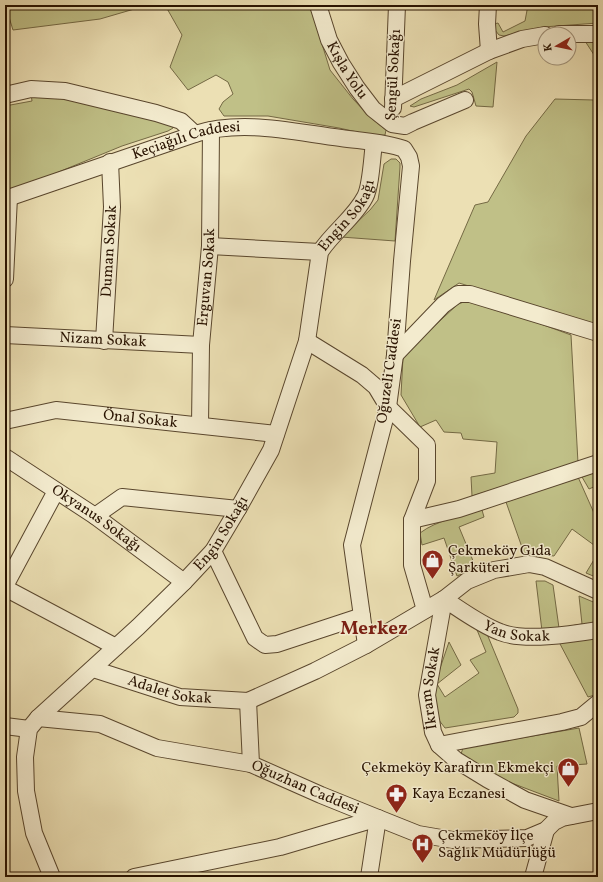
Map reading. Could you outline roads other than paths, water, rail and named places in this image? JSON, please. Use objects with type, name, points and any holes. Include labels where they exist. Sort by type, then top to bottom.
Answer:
[{"type":"street","name":"Kışla Yolu","points":[[318,5],[329,40],[353,82],[373,109],[392,124]]},
{"type":"street","name":"Şengül Sokağı","points":[[390,146],[397,5]]},
{"type":"street","points":[[488,5],[487,24],[489,52]]},
{"type":"street","points":[[577,34],[598,34]]},
{"type":"street","points":[[393,99],[489,52],[522,39],[537,36]]},
{"type":"street","points":[[5,95],[31,89],[65,91],[156,113],[180,121],[195,134]]},
{"type":"street","points":[[392,124],[405,126],[465,100]]},
{"type":"street","name":"Keçiağılı Caddesi","points":[[7,198],[195,134],[228,127],[258,127],[374,143]]},
{"type":"street","name":"Erguvan Sokak","points":[[200,425],[201,345],[210,246],[211,130]]},
{"type":"street","name":"Oğuzeli Caddesi","points":[[366,645],[352,546],[388,407],[395,355],[411,166],[409,157],[404,149],[374,143]]},
{"type":"street","name":"Engin Sokağı","points":[[33,723],[93,669],[184,582],[213,551],[238,509],[271,450],[307,341],[320,252],[328,240],[354,212],[366,196],[374,143]]},
{"type":"street","name":"Duman Sokak","points":[[104,341],[112,207],[110,162]]},
{"type":"street","points":[[5,278],[7,198]]},
{"type":"street","points":[[210,246],[320,252]]},
{"type":"street","points":[[395,355],[443,305],[458,294],[470,294],[598,333]]},
{"type":"street","name":"Nizam Sokak","points":[[5,335],[201,345]]},
{"type":"street","points":[[307,341],[362,375],[376,387],[388,407],[427,445],[427,482],[412,520],[412,565],[425,610]]},
{"type":"street","name":"Önal Sokak","points":[[5,421],[56,410],[276,434]]},
{"type":"street","name":"Okyanus Sokağı","points":[[5,457],[95,516],[184,582]]},
{"type":"street","points":[[412,520],[459,509],[598,463]]},
{"type":"street","points":[[56,491],[5,587],[116,647]]},
{"type":"street","points":[[95,516],[122,497],[238,509]]},
{"type":"street","points":[[213,551],[255,638],[265,645],[277,644],[362,616]]},
{"type":"street","points":[[248,701],[315,671],[366,645],[444,599],[466,582],[494,570],[529,564],[545,567],[598,591]]},
{"type":"street","name":"Yan Sokak","points":[[444,599],[501,633],[521,636],[566,635],[598,630]]},
{"type":"street","name":"İkram Sokak","points":[[444,599],[427,695],[432,732],[439,745],[456,760],[525,800],[571,816]]},
{"type":"street","name":"Adalet Sokak","points":[[93,669],[180,697],[248,701]]},
{"type":"street","name":"Oğuzhan Caddesi","points":[[248,701],[251,764],[321,795],[418,834],[453,840],[527,838],[546,830],[554,822],[571,816],[598,811]]},
{"type":"street","points":[[439,745],[575,719],[581,717],[598,703]]},
{"type":"street","points":[[33,723],[26,758],[26,791],[34,833],[52,877]]},
{"type":"street","points":[[5,726],[33,723],[100,724],[157,748],[251,764]]},
{"type":"street","points":[[134,877],[280,847],[378,818],[369,877]]},
{"type":"street","points":[[533,877],[546,830]]},
{"type":"place","name":"Çekmeköy Gıda Şarküteri","points":[[432,580]]},
{"type":"place","name":"Çekmeköy Karafırın Ekmekçi","points":[[569,788]]},
{"type":"place","name":"Kaya Eczanesi","points":[[396,814]]},
{"type":"place","name":"Çekmeköy İlçe Sağlık Müdürlüğü","points":[[423,864]]},
{"type":"district","name":"Merkez","points":[[374,629]]}]
